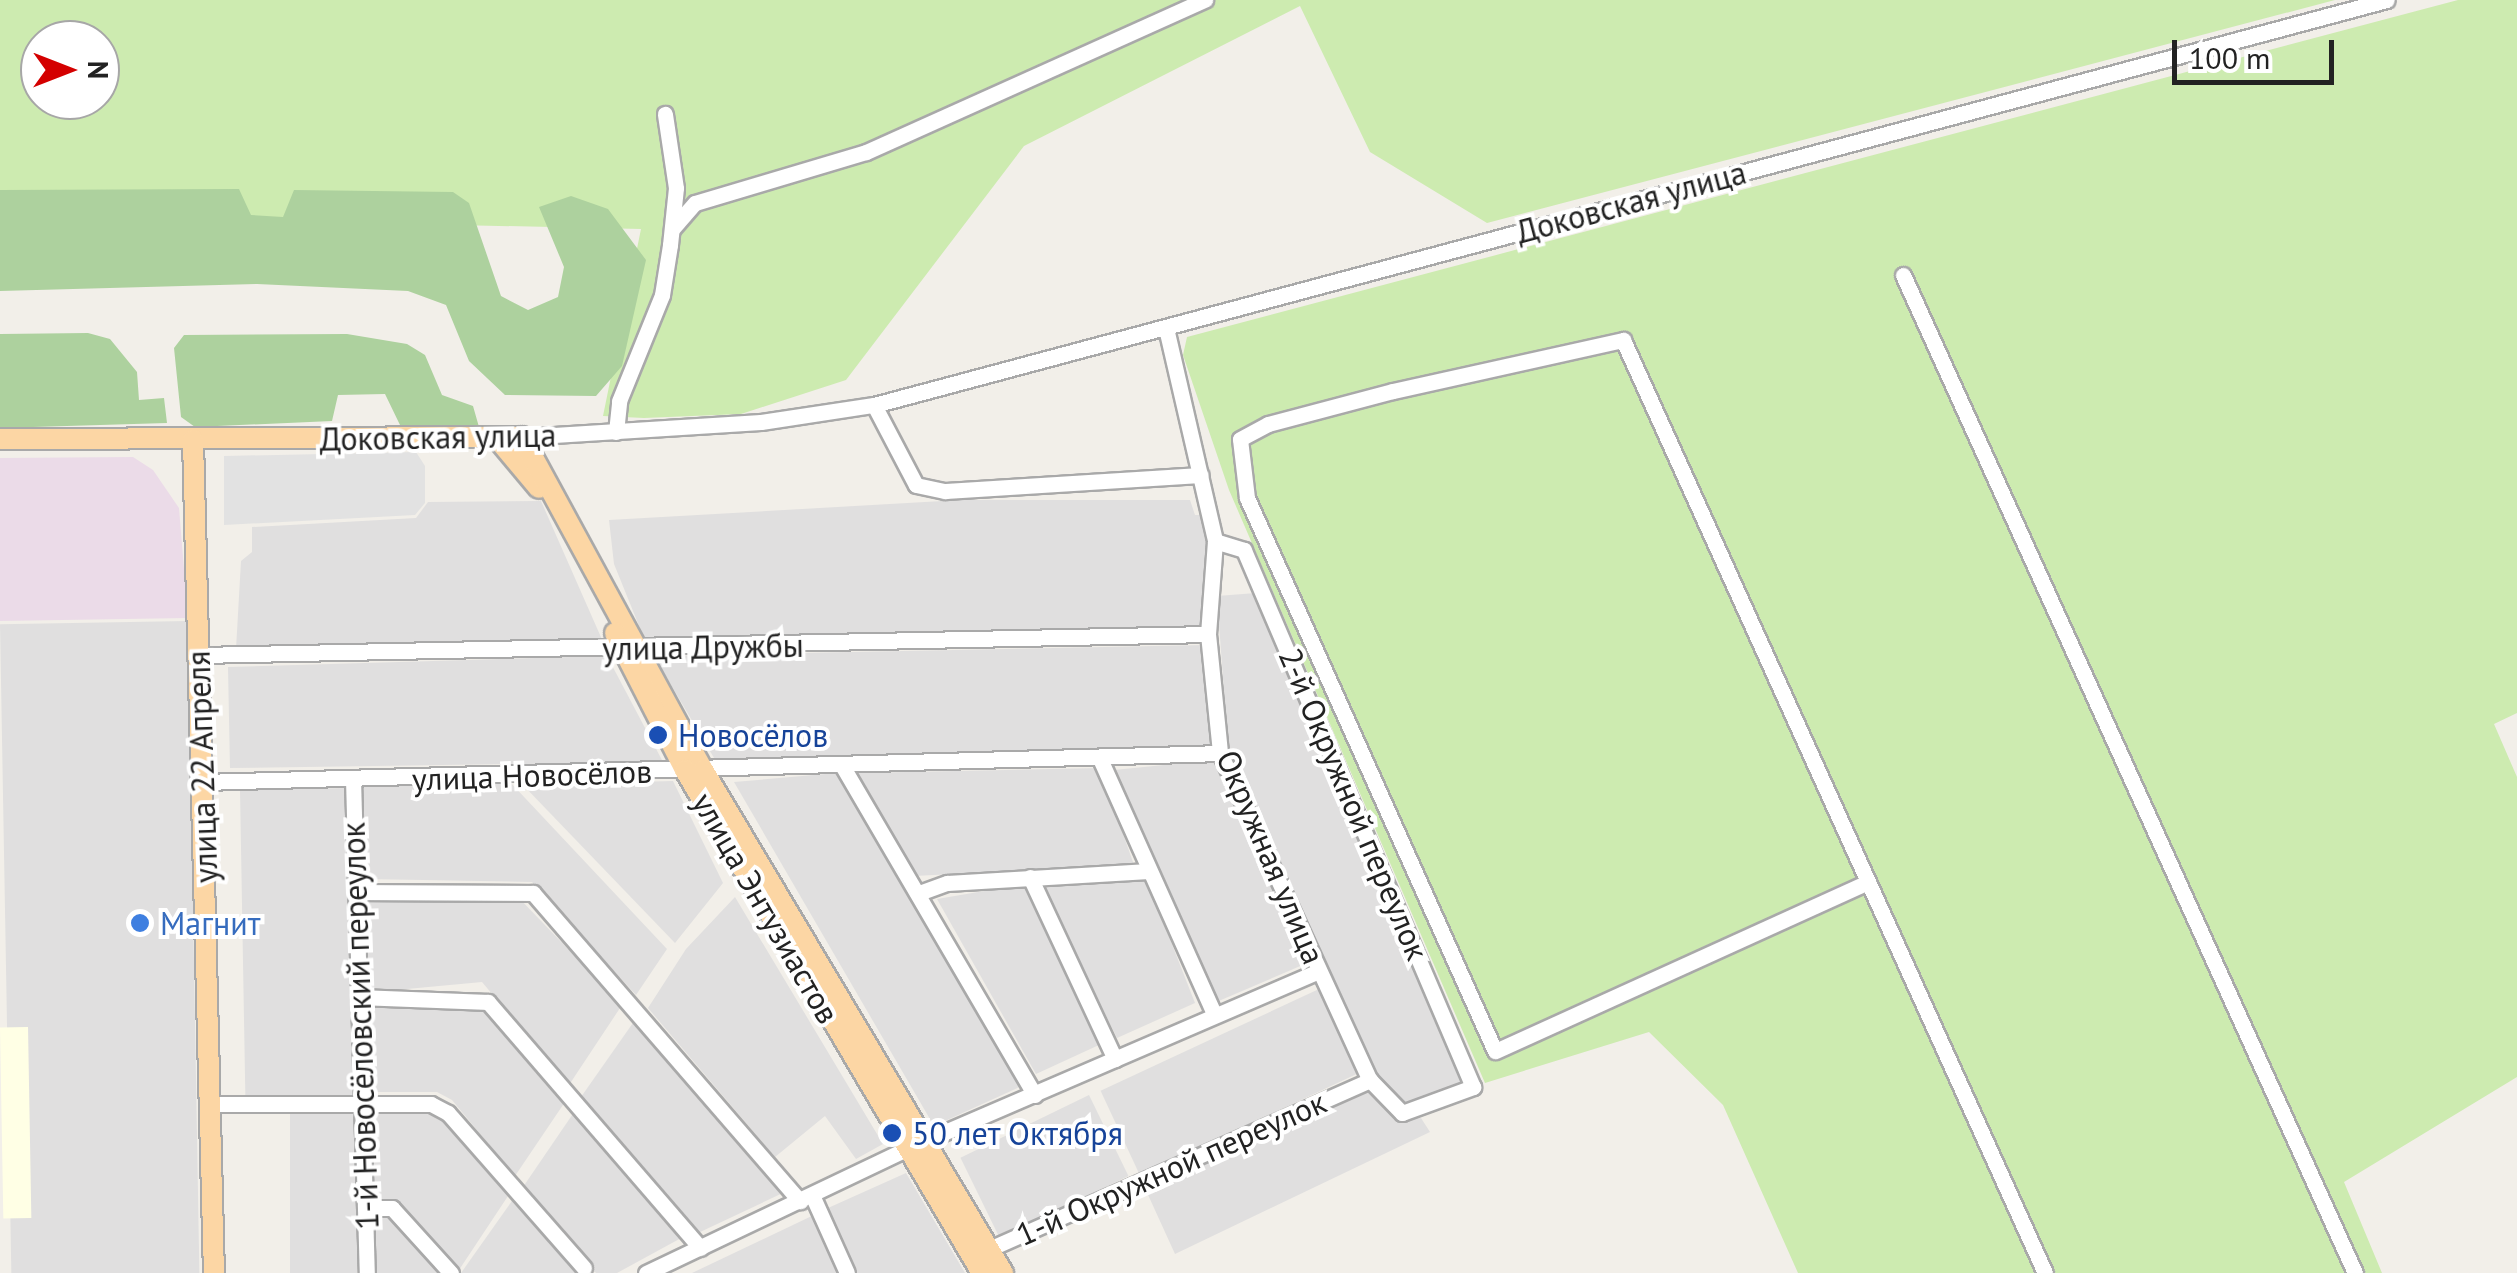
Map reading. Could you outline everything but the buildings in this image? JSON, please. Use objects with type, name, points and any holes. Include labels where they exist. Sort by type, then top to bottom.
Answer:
[{"type":"main road","name":"Доковская улица","points":[[0,439],[522,437]]},
{"type":"main road","name":"улица Энтузиастов","points":[[522,437],[694,770],[980,1259],[1002,1273]]},
{"type":"main road","name":"улица Энтузиастов","points":[[497,438],[534,478],[630,648]]},
{"type":"main road","name":"улица 22 Апреля","points":[[193,440],[214,1273]]},
{"type":"street","points":[[673,228],[695,203],[866,152],[1205,0]]},
{"type":"street","name":"Доковская улица","points":[[522,437],[616,432],[874,405],[2387,0]]},
{"type":"street","points":[[616,432],[619,401],[662,295],[673,228],[675,161],[664,114]]},
{"type":"street","points":[[1903,275],[2355,1273]]},
{"type":"street","name":"Окружная улица","points":[[1166,328],[1216,541],[1208,634],[1220,753],[1370,1080],[1402,1113],[1474,1087]]},
{"type":"street","points":[[1868,882],[1495,1052],[1247,498],[1240,440],[1268,424],[1394,391],[1623,340],[1868,882],[2044,1273]]},
{"type":"street","points":[[874,405],[916,485],[945,491],[1200,474]]},
{"type":"street","name":"2-й Окружной переулок","points":[[1216,541],[1244,550],[1474,1087]]},
{"type":"street","name":"улица Дружбы","points":[[198,656],[1208,634]]},
{"type":"street","name":"улица Новосёлов","points":[[202,782],[1102,761],[1220,753]]},
{"type":"street","points":[[1102,761],[1214,1014]]},
{"type":"street","points":[[843,767],[1035,1095]]},
{"type":"street","name":"1-й Новосёловский переулок","points":[[352,780],[367,1273]]},
{"type":"street","points":[[919,893],[947,883],[1149,871]]},
{"type":"street","points":[[1030,877],[1115,1059]]},
{"type":"street","points":[[356,892],[533,893],[806,1198],[847,1273]]},
{"type":"street","points":[[646,1273],[916,1146],[1319,970]]},
{"type":"street","points":[[359,997],[488,1002],[700,1248]]},
{"type":"street","name":"1-й Окружной переулок","points":[[980,1259],[1370,1080]]},
{"type":"street","points":[[210,1104],[431,1104],[448,1113],[584,1268]]},
{"type":"street","points":[[365,1208],[392,1208],[450,1273]]},
{"type":"shaded area","points":[[416,452],[425,466],[425,503],[415,515],[224,525],[224,456]]},
{"type":"shaded area","points":[[133,457],[153,470],[179,508],[188,618],[0,621],[0,458]]},
{"type":"shaded area","points":[[960,500],[1190,500],[1195,515],[1207,515],[1205,627],[646,643],[614,564],[609,520]]},
{"type":"shaded area","points":[[541,501],[604,644],[236,649],[241,561],[252,552],[252,527],[416,518],[428,502]]},
{"type":"shaded area","points":[[1256,593],[1467,1080],[1410,1106],[1399,1106],[1377,1075],[1228,747],[1217,596]]},
{"type":"shaded area","points":[[188,621],[199,1273],[11,1273],[0,624]]},
{"type":"shaded area","points":[[1205,645],[1213,747],[717,763],[654,656]]},
{"type":"shaded area","points":[[607,656],[663,762],[230,768],[228,667]]},
{"type":"shaded area","points":[[1214,760],[1305,964],[1214,1003],[1114,770]]},
{"type":"shaded area","points":[[1100,768],[1134,865],[914,876],[855,773]]},
{"type":"shaded area","points":[[837,773],[1026,1084],[934,1126],[734,782]]},
{"type":"shaded area","points":[[673,781],[723,883],[675,943],[523,785]]},
{"type":"shaded area","points":[[510,782],[667,949],[636,995],[532,882],[364,879],[361,786]]},
{"type":"shaded area","points":[[348,788],[353,1096],[245,1098],[240,790]]},
{"type":"shaded area","points":[[1144,873],[1195,1003],[1117,1038],[1040,882]]},
{"type":"shaded area","points":[[1025,884],[1099,1045],[1036,1074],[937,899]]},
{"type":"shaded area","points":[[516,895],[622,1005],[569,1085],[482,982],[364,993],[365,900]]},
{"type":"shaded area","points":[[735,897],[883,1144],[856,1159],[825,1116],[775,1157],[648,1008],[686,949]]},
{"type":"shaded area","points":[[1319,989],[1358,1073],[1140,1175],[1101,1091]]},
{"type":"shaded area","points":[[480,1004],[567,1099],[515,1176],[452,1100],[437,1092],[368,1092],[367,1005]]},
{"type":"shaded area","points":[[635,1020],[785,1192],[698,1233],[581,1097]]},
{"type":"shaded area","points":[[0,1027],[28,1027],[31,1218],[3,1218]]},
{"type":"shaded area","points":[[1368,1088],[1398,1121],[1421,1118],[1430,1132],[1175,1254],[1144,1186]]},
{"type":"shaded area","points":[[1089,1095],[1128,1176],[1000,1239],[960,1158]]},
{"type":"shaded area","points":[[581,1102],[694,1231],[617,1273],[596,1273],[523,1187]]},
{"type":"shaded area","points":[[290,1107],[357,1107],[357,1273],[290,1273]]},
{"type":"shaded area","points":[[372,1113],[429,1114],[446,1123],[508,1196],[457,1273],[396,1204],[373,1204]]},
{"type":"shaded area","points":[[906,1173],[965,1273],[855,1273],[828,1208]]},
{"type":"shaded area","points":[[514,1198],[577,1273],[461,1273]]},
{"type":"shaded area","points":[[370,1214],[387,1214],[443,1273],[375,1273]]},
{"type":"shaded area","points":[[816,1214],[842,1273],[692,1273]]},
{"type":"green space","points":[[0,0],[2335,0],[1487,223],[1370,152],[1300,6],[1024,146],[846,380],[741,414],[603,416],[641,229],[0,215]]},
{"type":"green space","points":[[2458,0],[2517,0],[2517,713],[2494,724],[2517,777],[2517,1077],[2344,1182],[2382,1273],[1798,1273],[1723,1105],[1649,1032],[1485,1083],[1229,490],[1183,355],[1187,337]]},
{"type":"green space","points":[[239,189],[251,215],[283,217],[294,190],[453,192],[469,203],[501,296],[528,310],[558,297],[564,267],[539,207],[571,196],[608,209],[646,260],[622,366],[596,396],[505,395],[469,361],[446,305],[408,291],[257,284],[0,291],[0,190]]},
{"type":"green space","points":[[88,333],[110,339],[137,372],[139,400],[164,398],[167,423],[0,428],[0,334]]},
{"type":"green space","points":[[347,334],[407,344],[425,355],[442,395],[473,406],[479,427],[400,425],[385,394],[338,395],[332,421],[195,427],[181,417],[174,348],[184,335]]},
{"type":"place","name":"Новосёлов","points":[[658,735]]},
{"type":"place","name":"Магнит","points":[[140,923]]},
{"type":"place","name":"50 лет Октября","points":[[892,1133]]}]
